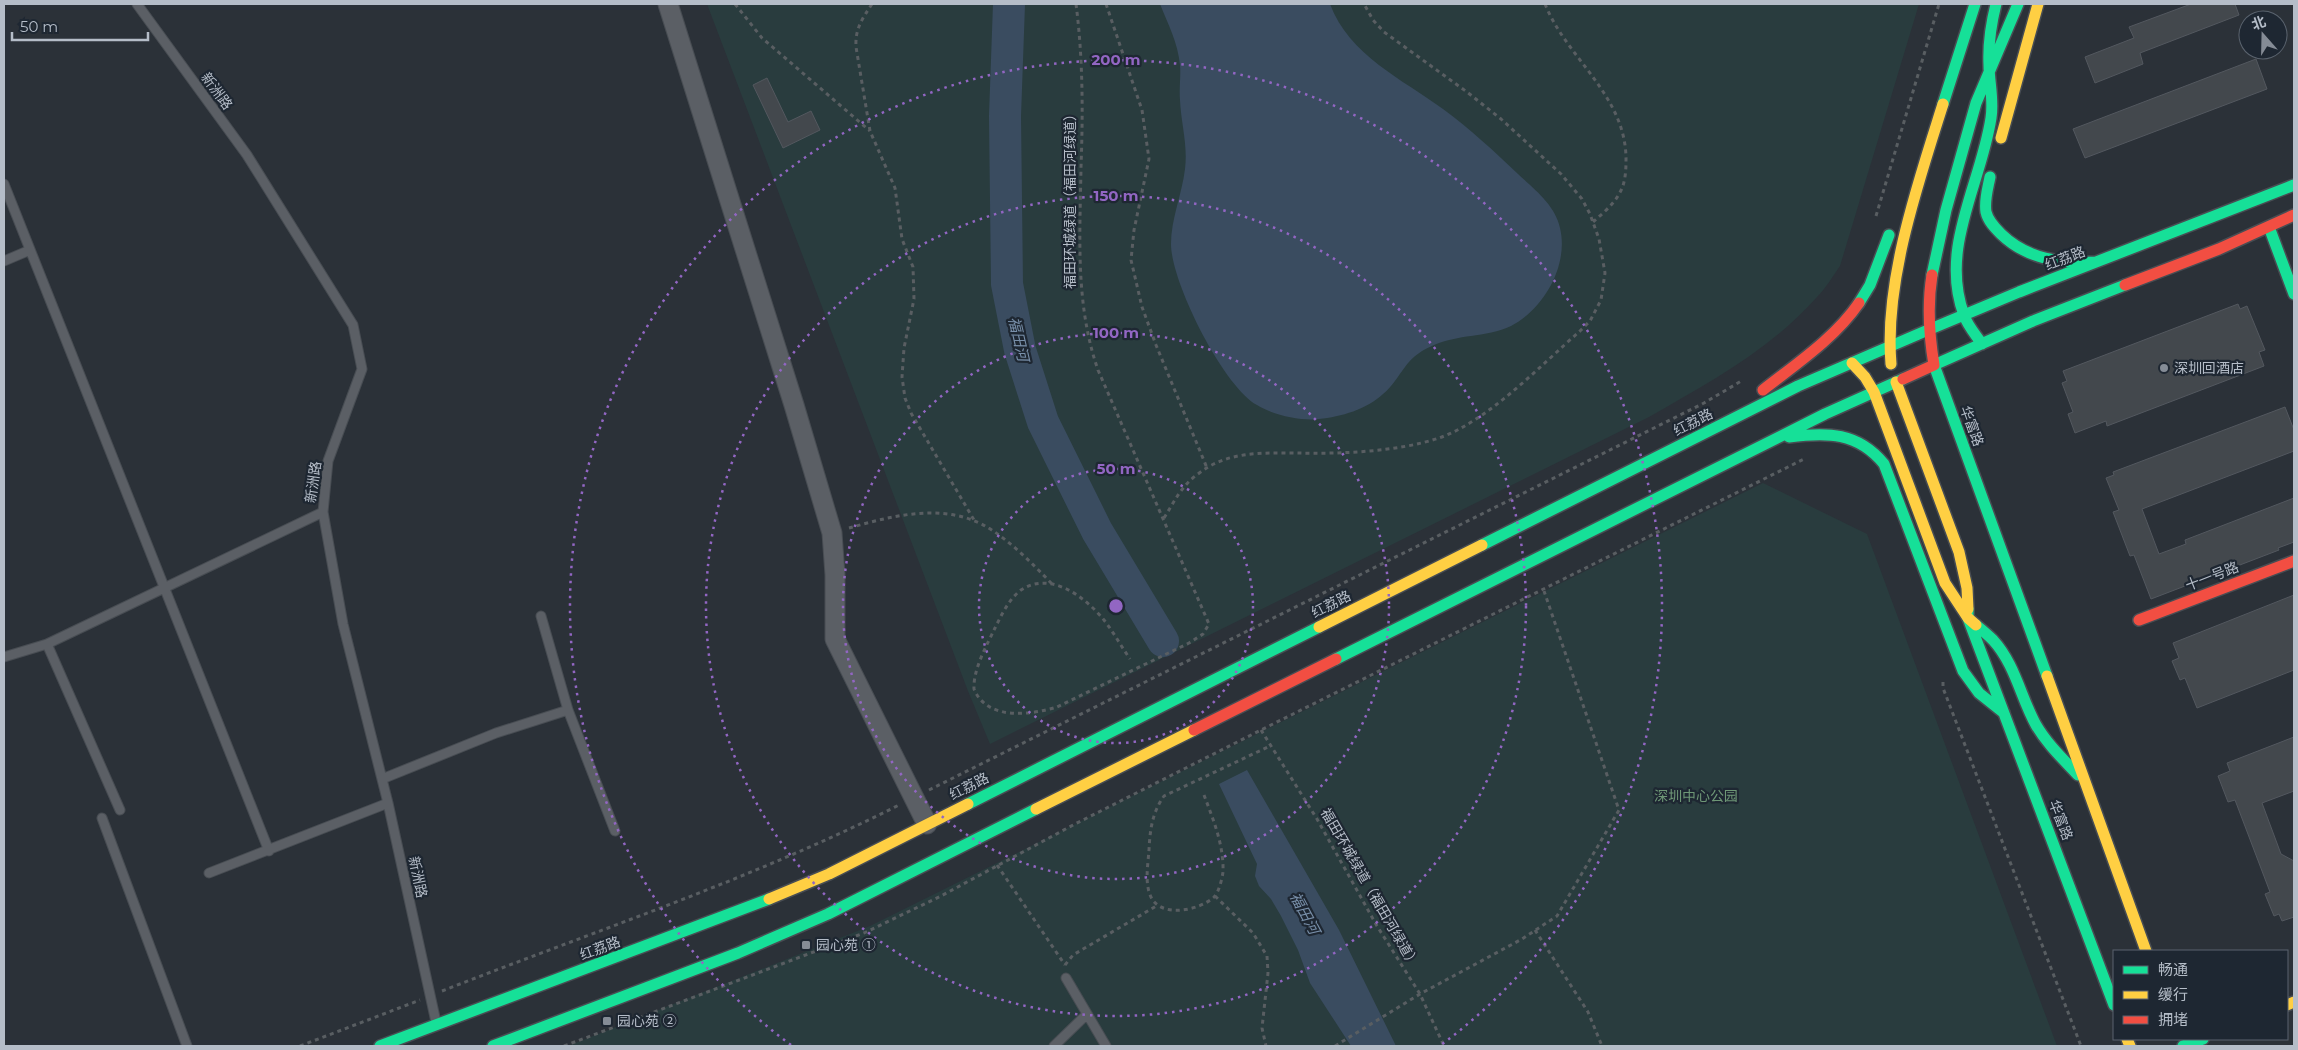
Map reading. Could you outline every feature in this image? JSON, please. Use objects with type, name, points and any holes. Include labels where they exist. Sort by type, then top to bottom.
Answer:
[{"type":"main road","name":"华富路","points":[[1975,4],[1915,193],[1892,292],[1888,324],[1889,347],[1896,382],[1959,552],[1967,588],[1968,618],[1994,641],[2013,672],[2036,725],[2048,743],[2085,783]]},
{"type":"main road","name":"华富路","points":[[1982,344],[1970,330],[1962,316],[1956,298],[1955,262],[1958,242],[1989,130],[1992,104],[1988,70],[1991,30],[1996,4]]},
{"type":"main road","name":"华富路","points":[[2018,4],[2004,40],[1988,70],[1971,124],[1936,252],[1931,277],[1928,330],[1934,365],[2146,950]]},
{"type":"main road","points":[[1997,151],[2038,4]]},
{"type":"main road","points":[[1992,170],[1986,198],[1986,212],[1991,224],[2005,239],[2021,250],[2042,260],[2067,263],[2096,262]]},
{"type":"main road","name":"红荔路","points":[[380,1046],[773,898],[837,869],[1798,386],[1962,316],[2294,185]]},
{"type":"main road","points":[[1723,423],[1805,356],[1845,319],[1864,294],[1877,270],[1889,235],[1915,193]]},
{"type":"main road","points":[[493,1046],[746,950],[828,914],[1773,440],[1982,344],[2269,227],[2294,215]]},
{"type":"main road","points":[[2269,227],[2294,294]]},
{"type":"main road","name":"华富路","points":[[1852,362],[1865,377],[1874,392],[1945,583],[1968,618],[2113,1002]]},
{"type":"main road","points":[[1773,440],[1802,435],[1837,435],[1854,439],[1878,455],[1884,464],[1963,671],[1979,694],[2004,713]]},
{"type":"main road","name":"十一号路","points":[[2140,620],[2294,561]]},
{"type":"main road","points":[[2182,1046],[2199,1040]]},
{"type":"street","points":[[668,4],[794,405],[832,534],[835,575],[835,639],[927,824]]},
{"type":"lane","name":"新洲路","points":[[137,4],[247,155],[353,326],[362,369],[328,461],[323,512],[343,624],[388,803],[436,1025]]},
{"type":"lane","points":[[4,184],[269,851]]},
{"type":"lane","points":[[4,261],[30,250]]},
{"type":"lane","points":[[4,657],[47,644],[323,512]]},
{"type":"lane","points":[[541,616],[568,710],[615,831]]},
{"type":"lane","points":[[47,644],[120,810]]},
{"type":"lane","points":[[382,779],[496,733],[568,710]]},
{"type":"lane","points":[[209,873],[388,803]]},
{"type":"lane","points":[[102,818],[188,1046]]},
{"type":"lane","points":[[1066,978],[1086,1015],[1106,1046]]},
{"type":"lane","points":[[1054,1046],[1086,1015]]},
{"type":"path","points":[[735,4],[762,38],[870,131]]},
{"type":"path","points":[[872,4],[858,23],[855,36],[858,70],[870,131],[894,188],[902,239],[913,267],[914,299],[904,348],[902,377],[905,398],[911,413],[974,520]]},
{"type":"path","name":"福田环城绿道（福田河绿道）","points":[[1053,584],[1036,584],[1021,590],[1002,614],[988,642],[974,683],[976,695],[988,706],[1011,714],[1042,712],[1057,707],[1203,634],[1209,624],[1098,370],[1089,345],[1083,315],[1079,253],[1082,78],[1076,4]]},
{"type":"path","points":[[1106,4],[1142,110],[1148,159],[1130,260],[1148,322],[1207,468]]},
{"type":"path","points":[[1164,518],[1185,485],[1207,468],[1223,460],[1248,454],[1372,450],[1421,443],[1454,432],[1473,422],[1580,331],[1590,321],[1596,311],[1603,292],[1604,264],[1587,206],[1574,186],[1486,106],[1384,32],[1373,20],[1364,4]]},
{"type":"path","points":[[1545,4],[1560,34],[1585,64],[1606,96],[1622,134],[1626,153],[1622,190],[1613,202],[1592,222]]},
{"type":"path","points":[[1875,219],[1939,4]]},
{"type":"path","points":[[300,1046],[748,874],[815,845],[913,798],[1704,403],[1744,379]]},
{"type":"path","points":[[564,1046],[864,933],[941,896],[997,865],[1261,730],[1808,457]]},
{"type":"path","points":[[832,534],[885,520],[928,512],[974,520],[997,534],[1053,584],[1080,597],[1095,611],[1130,659]]},
{"type":"path","points":[[1335,1046],[1420,994],[1557,916],[1619,810],[1544,591]]},
{"type":"path","points":[[1943,678],[1944,688],[2081,1046]]},
{"type":"path","name":"福田环城绿道（福田河绿道）","points":[[1261,730],[1317,819],[1377,926],[1420,994],[1444,1046]]},
{"type":"path","points":[[1204,795],[1218,835],[1222,862],[1223,874],[1215,896],[1201,904],[1183,910],[1173,910],[1158,905],[1150,893],[1148,874],[1150,830],[1159,803],[1164,796],[1270,746]]},
{"type":"path","points":[[997,865],[1065,965],[1066,978]]},
{"type":"path","points":[[1215,896],[1253,933],[1261,943],[1267,956],[1268,974],[1262,1028],[1266,1046]]},
{"type":"path","points":[[1065,965],[1073,955],[1158,905]]},
{"type":"path","points":[[1535,930],[1588,1012],[1602,1046]]},
{"type":"green space","points":[[707,4],[1919,4],[1840,266],[1820,293],[1780,333],[1738,364],[1649,417],[990,744],[968,691]]},
{"type":"green space","name":"深圳中心公园","points":[[1763,483],[1867,534],[2057,1046],[568,1046],[870,926]]},
{"type":"water","points":[[1160,4],[1330,4],[1350,38],[1363,52],[1463,124],[1544,198],[1554,212],[1560,228],[1562,242],[1561,257],[1551,284],[1534,309],[1506,328],[1453,339],[1426,349],[1411,360],[1392,385],[1377,399],[1362,408],[1345,414],[1327,418],[1304,419],[1279,414],[1257,405],[1229,377],[1201,332],[1189,307],[1173,261],[1171,235],[1184,178],[1186,151],[1180,100],[1179,57]]},
{"type":"water","points":[[1247,770],[1339,930],[1396,1046],[1351,1046],[1310,983],[1298,950],[1281,916],[1271,899],[1259,886],[1255,876],[1257,864],[1219,784]]},
{"type":"building","points":[[2191,4],[2235,4],[2238,12],[2238,15],[2140,53],[2143,64],[2095,83],[2085,57],[2134,38],[2129,27]]},
{"type":"building","points":[[2253,60],[2256,60],[2267,89],[2085,158],[2073,129]]},
{"type":"building","points":[[767,78],[788,122],[811,111],[820,130],[783,148],[753,85]]},
{"type":"building","name":"深圳回酒店","points":[[2238,304],[2240,309],[2247,306],[2265,350],[2259,352],[2264,366],[2107,426],[2106,421],[2075,433],[2068,414],[2073,412],[2062,383],[2067,381],[2063,371]]},
{"type":"building","points":[[2285,407],[2294,430],[2294,451],[2142,509],[2159,554],[2186,544],[2185,540],[2294,498],[2294,542],[2278,548],[2279,550],[2151,599],[2134,555],[2130,556],[2113,512],[2119,510],[2106,478],[2114,475],[2113,472]]},
{"type":"building","points":[[2294,595],[2294,670],[2197,708],[2185,678],[2180,680],[2172,661],[2179,658],[2173,643]]},
{"type":"building","points":[[2294,737],[2294,791],[2262,803],[2281,854],[2294,861],[2294,917],[2282,921],[2279,914],[2274,916],[2265,894],[2270,892],[2235,800],[2228,802],[2218,776],[2230,771],[2227,763]]},
{"type":"waterway","name":"福田河","points":[[1009,4],[1005,116],[1007,284],[1020,350],[1043,422],[1097,531],[1163,641]]},
{"type":"traffic: fast","points":[[1943,104],[1975,4]]},
{"type":"traffic: fast","points":[[1982,344],[1965,319],[1958,290],[1956,265],[1964,216],[1986,143],[1991,118],[1989,49],[1996,4]]},
{"type":"traffic: fast","points":[[1932,275],[1946,210],[1976,103],[2018,4]]},
{"type":"traffic: fast","points":[[1990,177],[1986,194],[1986,212],[1994,227],[2011,243],[2033,255],[2045,258],[2070,262],[2096,262]]},
{"type":"traffic: fast","points":[[1928,330],[2019,292],[2294,185]]},
{"type":"traffic: fast","points":[[2269,227],[2294,294]]},
{"type":"traffic: fast","points":[[1859,303],[1870,285],[1889,235]]},
{"type":"traffic: fast","points":[[2047,676],[1934,365],[2033,321],[2125,285]]},
{"type":"traffic: fast","points":[[1482,545],[1798,386],[1928,330]]},
{"type":"traffic: fast","points":[[1336,659],[1825,414],[1903,379]]},
{"type":"traffic: fast","points":[[1789,437],[1829,435],[1853,440],[1874,453],[1884,464],[1963,671],[1979,693],[2004,713]]},
{"type":"traffic: fast","points":[[1968,609],[1968,618],[2113,1002]]},
{"type":"traffic: fast","points":[[1976,625],[2001,649],[2040,732],[2078,775]]},
{"type":"traffic: fast","points":[[968,804],[1319,627]]},
{"type":"traffic: fast","points":[[493,1046],[738,953],[828,914],[1036,809]]},
{"type":"traffic: fast","points":[[380,1046],[769,899]]},
{"type":"traffic: fast","points":[[2183,1046],[2200,1040]]},
{"type":"traffic: slow","points":[[2001,138],[2038,4]]},
{"type":"traffic: slow","points":[[1891,364],[1890,333],[1898,267],[1923,166],[1943,104]]},
{"type":"traffic: slow","points":[[1852,363],[1865,377],[1874,392],[1945,583],[1968,618],[1976,625]]},
{"type":"traffic: slow","points":[[1896,382],[1959,552],[1967,588],[1968,609]]},
{"type":"traffic: slow","points":[[1319,627],[1482,545]]},
{"type":"traffic: slow","points":[[2047,676],[2146,950]]},
{"type":"traffic: slow","points":[[1036,809],[1194,730]]},
{"type":"traffic: slow","points":[[769,899],[829,874],[968,804]]},
{"type":"traffic: slow","points":[[2288,1005],[2294,1002]]},
{"type":"traffic: slow","points":[[2127,1040],[2130,1046]]},
{"type":"traffic: jam","points":[[2125,285],[2219,249],[2294,215]]},
{"type":"traffic: jam","points":[[1903,379],[1934,365],[1929,320],[1932,275]]},
{"type":"traffic: jam","points":[[1763,390],[1827,339],[1839,328],[1859,303]]},
{"type":"traffic: jam","points":[[2139,620],[2294,561]]},
{"type":"traffic: jam","points":[[1194,730],[1336,659]]},
{"type":"place","name":"深圳回酒店","points":[[2164,368]]},
{"type":"place","name":"园心苑 ①","points":[[806,945]]},
{"type":"place","name":"园心苑 ②","points":[[607,1021]]}]
